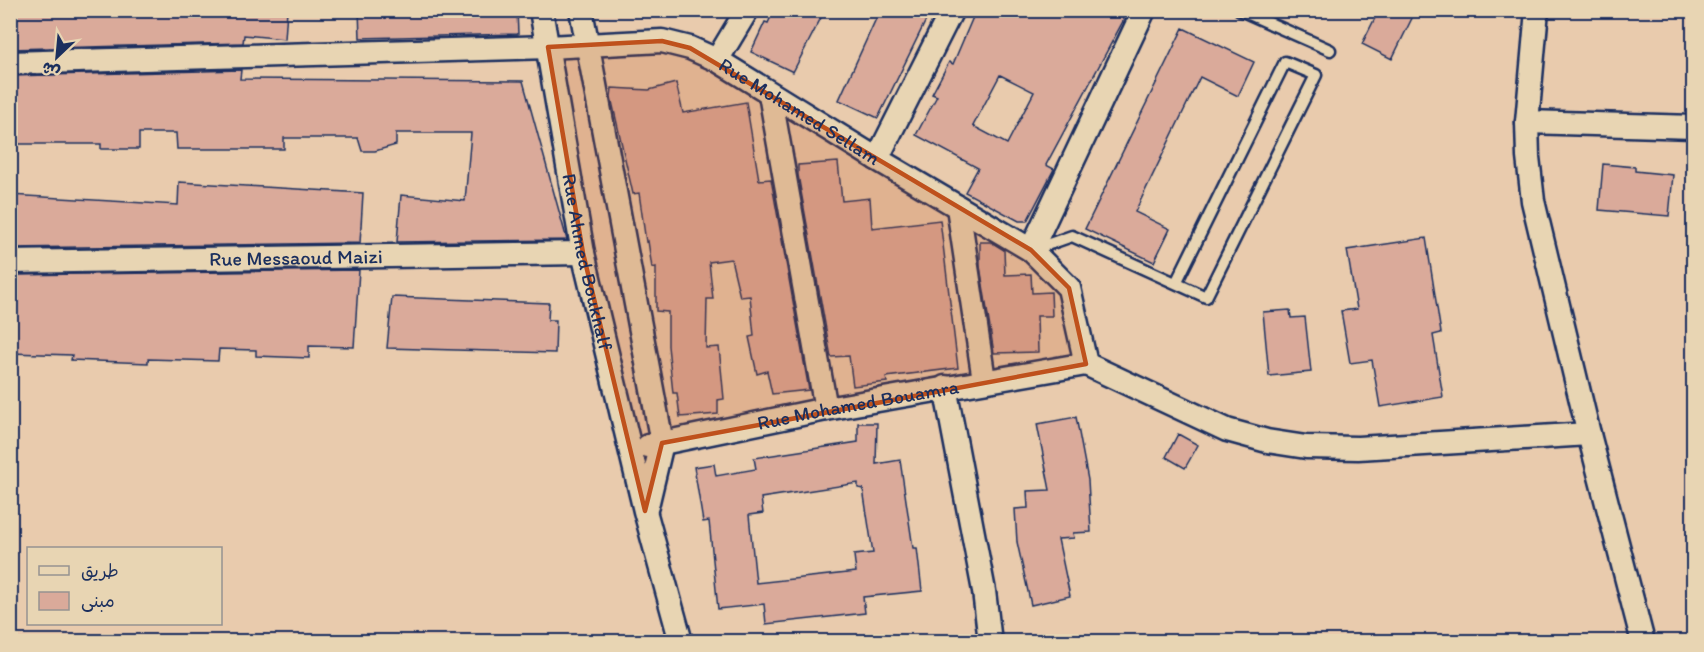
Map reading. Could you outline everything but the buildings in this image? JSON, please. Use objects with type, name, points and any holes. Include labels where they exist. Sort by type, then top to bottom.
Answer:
[{"type":"street","name":"Rue Ahmed Boukhalf","points":[[541,10],[583,253],[645,511],[681,642]]},
{"type":"street","points":[[581,10],[662,443],[645,511]]},
{"type":"street","points":[[717,60],[747,10]]},
{"type":"street","points":[[877,159],[952,10]]},
{"type":"street","points":[[1032,250],[1144,10]]},
{"type":"street","points":[[1537,10],[1527,122],[1533,201],[1589,434],[1643,642]]},
{"type":"street","name":"Rue Mohamed Sellam","points":[[10,63],[588,46],[662,41],[690,48],[717,60],[877,159],[1032,250],[1069,288],[1086,364]]},
{"type":"street","points":[[770,94],[826,409]]},
{"type":"street","points":[[1527,122],[1694,127]]},
{"type":"street","points":[[958,207],[984,380]]},
{"type":"street","name":"Rue Messaoud Maizi","points":[[10,262],[583,253]]},
{"type":"street","points":[[1086,364],[1227,430],[1267,441],[1306,447],[1358,448],[1589,434]]},
{"type":"street","name":"Rue Mohamed Bouamra","points":[[632,450],[826,409],[1086,364]]},
{"type":"street","points":[[945,387],[984,591],[990,642]]},
{"type":"lane","points":[[1240,10],[1330,51]]},
{"type":"lane","points":[[1032,250],[1072,236],[1206,297],[1316,75],[1285,62],[1176,283]]},
{"type":"highlighted area","points":[[662,41],[690,48],[1031,250],[1069,288],[1086,364],[662,443],[645,511],[583,253],[548,47]]}]
